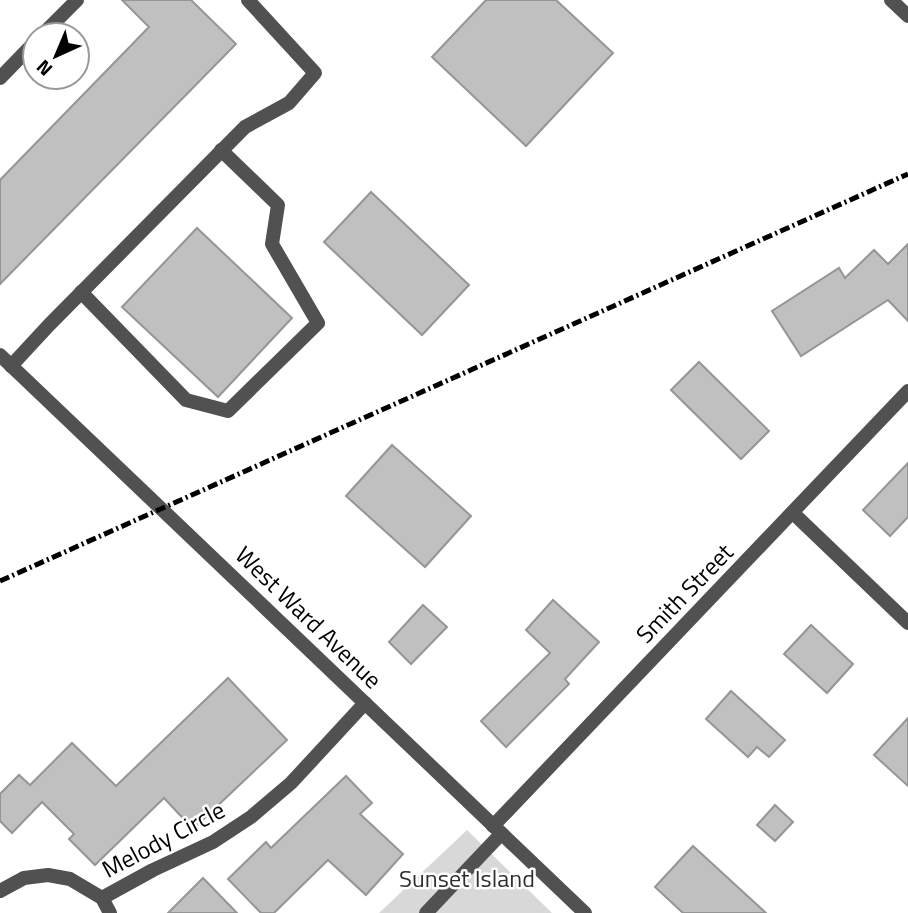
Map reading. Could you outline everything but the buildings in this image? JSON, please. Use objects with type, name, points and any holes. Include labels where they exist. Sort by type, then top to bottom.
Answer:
[{"type":"street","points":[[56,21],[76,0]]},
{"type":"street","points":[[11,366],[221,150],[245,127],[289,103],[315,73],[248,0]]},
{"type":"street","points":[[891,0],[908,16]]},
{"type":"street","points":[[0,78],[21,57]]},
{"type":"street","points":[[81,292],[186,400],[228,411],[318,323],[272,244],[278,205],[221,150]]},
{"type":"street","name":"West Ward Avenue","points":[[0,355],[585,913]]},
{"type":"street","name":"Smith Street","points":[[426,913],[497,830],[908,391]]},
{"type":"street","points":[[793,513],[908,623]]},
{"type":"street","name":"Melody Circle","points":[[103,898],[153,870],[213,842],[251,817],[291,783],[365,703]]},
{"type":"street","name":"Melody Circle","points":[[0,891],[24,878],[48,875],[70,879],[103,898],[110,913]]},
{"type":"green space","name":"Sunset Island","points":[[467,830],[552,913],[379,913]]},
{"type":"railway","points":[[0,581],[908,174]]}]
